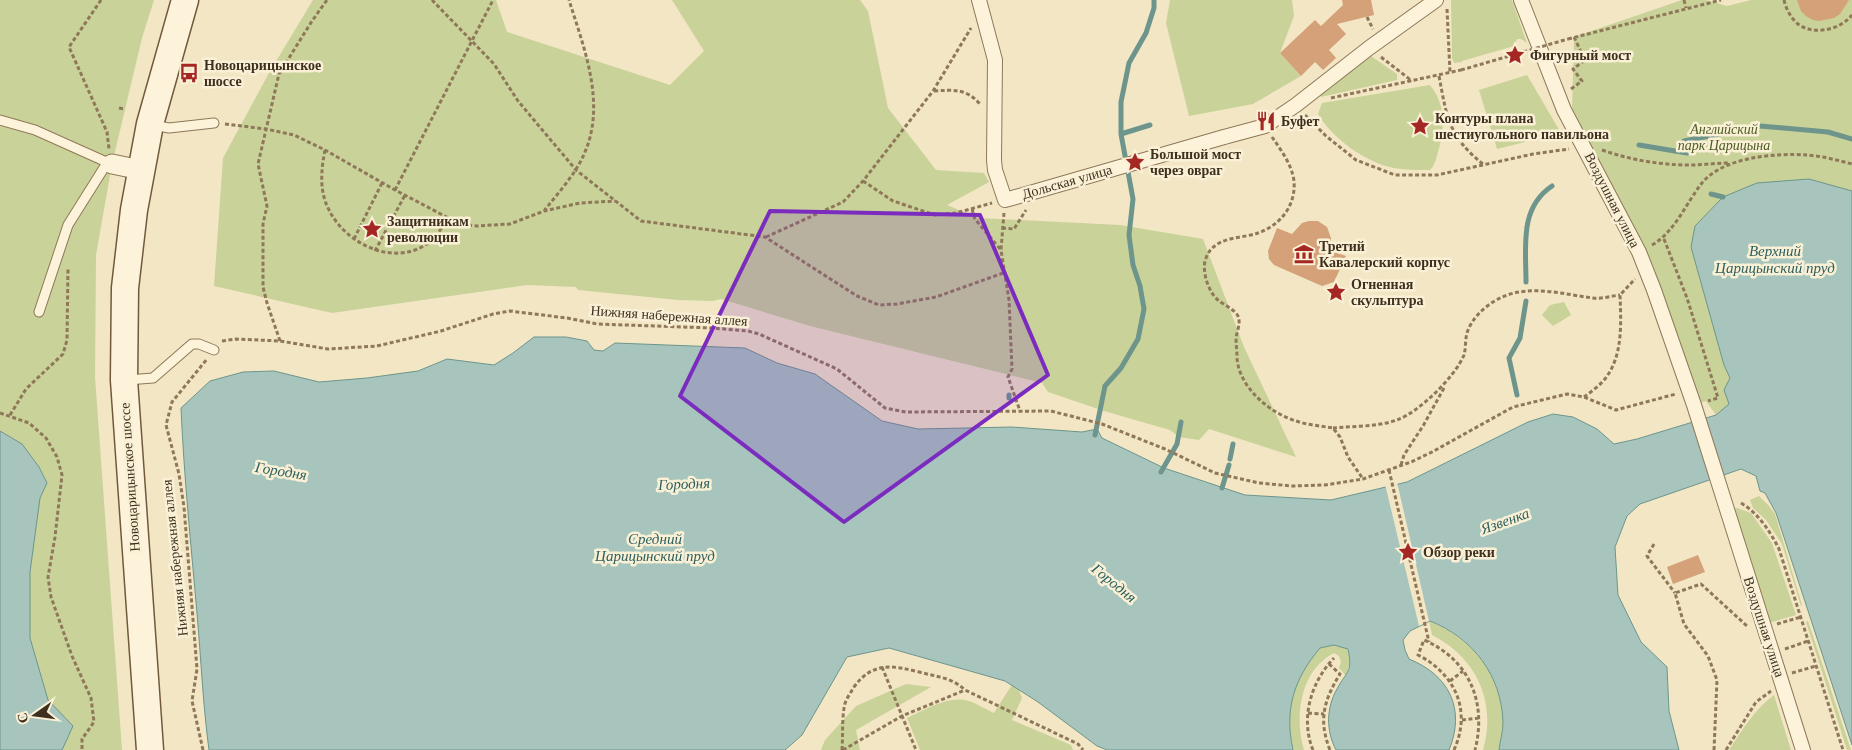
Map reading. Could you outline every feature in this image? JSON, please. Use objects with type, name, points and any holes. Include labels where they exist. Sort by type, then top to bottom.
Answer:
[{"type":"main road","name":"Новоцарицынское шоссе","points":[[150,750],[124,380],[125,288],[134,210],[150,124],[185,0]]},
{"type":"street","name":"Дольская улица","points":[[980,3],[996,60],[995,165],[1005,200],[1027,200],[1224,137],[1265,126],[1436,0]]},
{"type":"street","name":"Воздушная улица","points":[[1520,0],[1564,110],[1639,252],[1689,390],[1699,405],[1764,628],[1803,750]]},
{"type":"street","points":[[110,164],[141,170]]},
{"type":"lane","points":[[0,120],[35,130],[110,164],[68,225],[39,312]]},
{"type":"lane","points":[[150,124],[168,128],[214,123]]},
{"type":"lane","points":[[124,380],[153,378],[192,344],[199,344],[214,350]]},
{"type":"path","points":[[101,0],[69,48],[107,132],[110,164]]},
{"type":"path","points":[[280,341],[263,287],[263,224],[267,206],[258,164],[279,74],[327,0]]},
{"type":"path","points":[[432,0],[494,64],[518,101],[576,170],[641,221],[765,237],[857,296],[879,305],[897,304],[936,297],[1006,272]]},
{"type":"path","points":[[395,190],[493,0]]},
{"type":"path","points":[[544,211],[576,170],[585,152],[593,128],[594,103],[591,78],[569,0]]},
{"type":"path","points":[[1447,0],[1450,73]]},
{"type":"path","points":[[1684,0],[1686,8]]},
{"type":"path","points":[[1296,105],[1439,76],[1568,39],[1722,0]]},
{"type":"path","points":[[1784,0],[1792,18],[1802,27],[1810,29],[1823,30],[1838,27],[1852,15]]},
{"type":"path","points":[[765,237],[843,202],[862,181],[933,91],[972,25],[980,3]]},
{"type":"path","points":[[1572,96],[1569,90],[1582,81],[1573,69],[1585,60],[1574,38]]},
{"type":"path","points":[[1369,48],[1412,81]]},
{"type":"path","points":[[1439,76],[1452,129],[1468,152],[1484,165]]},
{"type":"path","points":[[933,91],[959,90],[974,97],[994,119]]},
{"type":"path","points":[[1296,105],[1326,136],[1356,160],[1395,175],[1437,175],[1533,154],[1596,148],[1639,161],[1691,165],[1730,163]]},
{"type":"path","points":[[119,108],[126,109]]},
{"type":"path","points":[[214,123],[266,129],[294,136],[326,150],[395,190],[460,224],[477,226],[510,224],[544,211],[580,203],[615,201]]},
{"type":"path","points":[[1265,126],[1286,159],[1294,181],[1290,207],[1276,224],[1258,233],[1224,241],[1213,248],[1206,256],[1205,273],[1216,298],[1237,313],[1240,321],[1236,340],[1237,364],[1244,381],[1272,410],[1295,421],[1333,428],[1371,426],[1398,420],[1445,386]]},
{"type":"path","points":[[326,150],[321,170],[322,190],[328,209],[339,228],[375,251],[391,254],[418,248],[432,240],[448,219]]},
{"type":"path","points":[[1639,252],[1664,238],[1703,181],[1714,171],[1730,163],[1784,155],[1807,155],[1852,164]]},
{"type":"path","points":[[862,181],[893,201],[935,215],[972,209],[989,204]]},
{"type":"path","points":[[354,239],[382,182]]},
{"type":"path","points":[[375,251],[405,195]]},
{"type":"path","points":[[1005,200],[1001,250],[1009,300],[1012,369],[1008,377],[1020,411]]},
{"type":"path","points":[[1002,228],[1014,229],[1027,200]]},
{"type":"path","points":[[972,209],[975,219],[1001,250]]},
{"type":"path","points":[[1664,238],[1687,298],[1718,398],[1699,405]]},
{"type":"path","points":[[10,415],[26,389],[63,354],[67,340],[68,263]]},
{"type":"path","points":[[1401,466],[1404,455],[1459,366],[1464,353],[1467,332],[1481,310],[1494,301],[1514,292],[1552,291],[1595,298],[1620,295],[1646,269]]},
{"type":"path","points":[[1584,398],[1607,376],[1617,354],[1620,295]]},
{"type":"path","name":"Нижняя набережная аллея","points":[[203,750],[192,701],[197,669],[184,507],[166,425],[172,402],[218,343],[223,341],[236,339],[280,341],[328,349],[377,346],[441,331],[493,314],[510,311],[567,318],[597,324],[748,331],[759,334],[837,369],[885,408],[906,412],[1051,411],[1102,424],[1165,449],[1214,472],[1259,483],[1308,486],[1362,479]]},
{"type":"path","points":[[1333,428],[1362,479],[1401,466],[1432,452],[1512,407],[1567,394],[1616,410],[1689,390]]},
{"type":"path","points":[[0,413],[29,423],[46,438],[57,457],[62,475],[48,577],[51,597],[72,656],[91,698],[94,722],[82,739],[82,750]]},
{"type":"path","points":[[1389,470],[1429,642]]},
{"type":"path","points":[[1728,500],[1749,508],[1771,534],[1779,549],[1844,750]]},
{"type":"path","points":[[1654,544],[1647,556],[1675,593],[1684,624],[1708,656],[1717,680],[1714,750]]},
{"type":"path","points":[[1675,593],[1701,584],[1754,632],[1801,617]]},
{"type":"path","points":[[1454,750],[1459,739],[1462,720],[1459,699],[1450,681],[1441,670],[1418,655],[1424,640],[1454,659],[1475,693],[1480,718],[1475,750]]},
{"type":"path","points":[[1772,652],[1808,641]]},
{"type":"path","points":[[1313,750],[1308,730],[1311,695],[1318,678],[1334,658]]},
{"type":"path","points":[[1329,664],[1340,674],[1329,692],[1324,714],[1324,727],[1330,750]]},
{"type":"path","points":[[1726,750],[1756,702],[1782,682],[1816,666]]},
{"type":"path","points":[[882,667],[916,750]]},
{"type":"path","points":[[965,690],[902,716],[843,750],[843,714],[847,697],[860,679],[874,669],[882,667],[906,669],[956,681],[965,690],[1078,744],[1083,750]]},
{"type":"path","points":[[1450,681],[1463,671]]},
{"type":"path","points":[[1308,713],[1324,714]]},
{"type":"path","points":[[1462,720],[1480,718]]},
{"type":"highlighted area","points":[[770,211],[980,215],[1048,375],[844,522],[680,396]]},
{"type":"green space","points":[[0,0],[154,0],[142,38],[112,164],[96,255],[95,377],[122,750],[0,750]]},
{"type":"green space","points":[[313,0],[496,0],[507,32],[670,85],[704,51],[672,0],[860,0],[868,11],[888,108],[936,170],[984,173],[989,182],[947,205],[978,218],[1120,225],[1203,239],[1244,347],[1296,457],[1209,429],[1199,440],[1179,437],[1170,430],[1048,392],[1042,383],[810,326],[721,299],[713,301],[678,300],[578,290],[576,287],[527,285],[332,313],[214,286],[223,158],[269,73]]},
{"type":"green space","points":[[1170,0],[1292,0],[1294,16],[1280,53],[1301,76],[1253,104],[1189,116],[1166,23]]},
{"type":"green space","points":[[1451,0],[1512,0],[1527,43],[1517,39],[1514,46],[1454,63],[1452,58]]},
{"type":"green space","name":"Английский парк Царицына","points":[[1682,0],[1706,0],[1727,6],[1751,0],[1852,0],[1852,405],[1716,415],[1706,401],[1694,405],[1654,290],[1567,115],[1572,110],[1574,37]]},
{"type":"green space","points":[[1368,54],[1397,74],[1397,80],[1321,97],[1319,91]]},
{"type":"green space","points":[[1527,75],[1561,133],[1497,149],[1479,90]]},
{"type":"green space","points":[[1430,85],[1439,101],[1443,126],[1437,157],[1430,170],[1394,168],[1372,161],[1341,140],[1318,114],[1322,103]]},
{"type":"green space","points":[[1564,302],[1571,315],[1553,326],[1542,315],[1550,305]]},
{"type":"green space","points":[[1759,496],[1775,514],[1801,606],[1782,544],[1766,520],[1753,508],[1750,500]]},
{"type":"green space","points":[[1737,508],[1751,513],[1772,543],[1796,615],[1769,623],[1732,510]]},
{"type":"green space","points":[[1429,621],[1444,628],[1471,648],[1482,661],[1490,675],[1497,690],[1501,706],[1503,726],[1499,750],[1483,750],[1487,732],[1485,698],[1471,668],[1447,644],[1432,635]]},
{"type":"green space","points":[[1808,621],[1851,750],[1847,750],[1806,622]]},
{"type":"green space","points":[[1334,645],[1348,649],[1350,662],[1346,676],[1339,668],[1341,662],[1339,656],[1334,653],[1314,671],[1307,682],[1300,709],[1301,737],[1304,750],[1293,750],[1289,721],[1290,708],[1297,683],[1303,671],[1320,648]]},
{"type":"green space","points":[[1015,680],[1022,698],[1012,720],[1071,745],[1073,750],[920,750],[907,718],[950,700],[972,702],[994,713]]},
{"type":"green space","points":[[906,684],[931,687],[856,730],[860,750],[821,750],[825,740],[856,706]]},
{"type":"green space","points":[[1774,695],[1791,750],[1729,750],[1755,713]]},
{"type":"water","name":"Средний Царицынский пруд","points":[[1809,179],[1852,191],[1852,745],[1776,513],[1765,493],[1760,491],[1756,476],[1741,469],[1640,504],[1627,516],[1615,547],[1618,595],[1641,642],[1667,667],[1669,711],[1679,750],[1499,750],[1503,723],[1497,690],[1491,675],[1472,648],[1445,628],[1430,621],[1410,631],[1403,640],[1409,659],[1435,674],[1444,684],[1450,695],[1456,721],[1449,750],[1336,750],[1330,735],[1329,712],[1333,696],[1348,671],[1350,663],[1348,649],[1334,645],[1320,648],[1304,671],[1293,695],[1290,721],[1293,750],[1107,750],[1097,746],[1038,702],[1005,681],[889,648],[847,657],[802,735],[785,750],[209,750],[181,408],[210,381],[243,372],[274,371],[319,382],[367,378],[418,371],[447,359],[494,365],[534,337],[566,337],[587,341],[594,350],[603,351],[615,343],[745,348],[777,363],[815,374],[882,421],[918,429],[1012,427],[1082,432],[1097,429],[1102,438],[1164,468],[1245,495],[1331,500],[1407,482],[1528,422],[1553,414],[1573,417],[1597,429],[1614,444],[1716,415],[1729,404],[1724,390],[1730,378],[1724,365],[1691,247],[1695,226],[1723,197],[1757,183]]},
{"type":"water","points":[[0,431],[22,444],[39,467],[47,483],[40,498],[30,572],[30,638],[48,700],[73,726],[62,750],[0,750]]},
{"type":"pier","points":[[1397,482],[1429,621],[1419,626],[1385,484]]},
{"type":"building","points":[[1342,0],[1371,0],[1374,15],[1337,24],[1346,34],[1329,50],[1336,58],[1323,70],[1315,62],[1301,76],[1280,53],[1315,20],[1321,26],[1343,5]]},
{"type":"building","points":[[1797,0],[1849,0],[1840,14],[1834,18],[1819,21],[1806,16],[1801,11]]},
{"type":"building","name":"Третий Кавалерский корпус","points":[[1318,221],[1327,227],[1331,238],[1331,251],[1346,256],[1334,282],[1322,286],[1274,265],[1269,259],[1268,251],[1277,228],[1292,234],[1302,223]]},
{"type":"building","points":[[1698,555],[1705,572],[1673,584],[1667,567]]},
{"type":"waterway","points":[[1095,435],[1105,386],[1121,368],[1138,339],[1144,309],[1140,286],[1133,265],[1129,235],[1133,199],[1121,134],[1121,102],[1129,63],[1146,33],[1154,8],[1154,0]]},
{"type":"waterway","points":[[1121,134],[1150,125]]},
{"type":"waterway","points":[[1684,141],[1760,126],[1828,132],[1852,139]]},
{"type":"waterway","points":[[1639,145],[1687,153]]},
{"type":"waterway","points":[[1526,282],[1526,242],[1529,217],[1541,195],[1552,186]]},
{"type":"waterway","points":[[1711,194],[1723,197]]},
{"type":"waterway","points":[[1517,395],[1509,358],[1520,338],[1526,301]]},
{"type":"waterway","points":[[1161,472],[1177,444],[1181,422]]},
{"type":"waterway","points":[[1230,459],[1233,444]]},
{"type":"waterway","points":[[1222,488],[1229,465]]},
{"type":"place","name":"Фигурный мост","points":[[1515,55]]},
{"type":"place","name":"Новоцарицынское шоссе","points":[[189,73]]},
{"type":"place","name":"Буфет","points":[[1266,121]]},
{"type":"place","name":"Контуры плана шестиугольного павильона","points":[[1420,126]]},
{"type":"place","name":"Большой мост через овраг","points":[[1135,162]]},
{"type":"place","name":"Защитникам революции","points":[[372,229]]},
{"type":"place","name":"Третий Кавалерский корпус","points":[[1304,254]]},
{"type":"place","name":"Огненная скульптура","points":[[1336,292]]},
{"type":"place","name":"Обзор реки","points":[[1408,552]]},
{"type":"water label","name":"Верхний Царицынский пруд","points":[[1775,260]]},
{"type":"water label","name":"Городня","points":[[281,471]]},
{"type":"water label","name":"Городня","points":[[684,484]]},
{"type":"water label","name":"Язвенка","points":[[1505,521]]},
{"type":"water label","name":"Городня","points":[[1114,583]]}]
